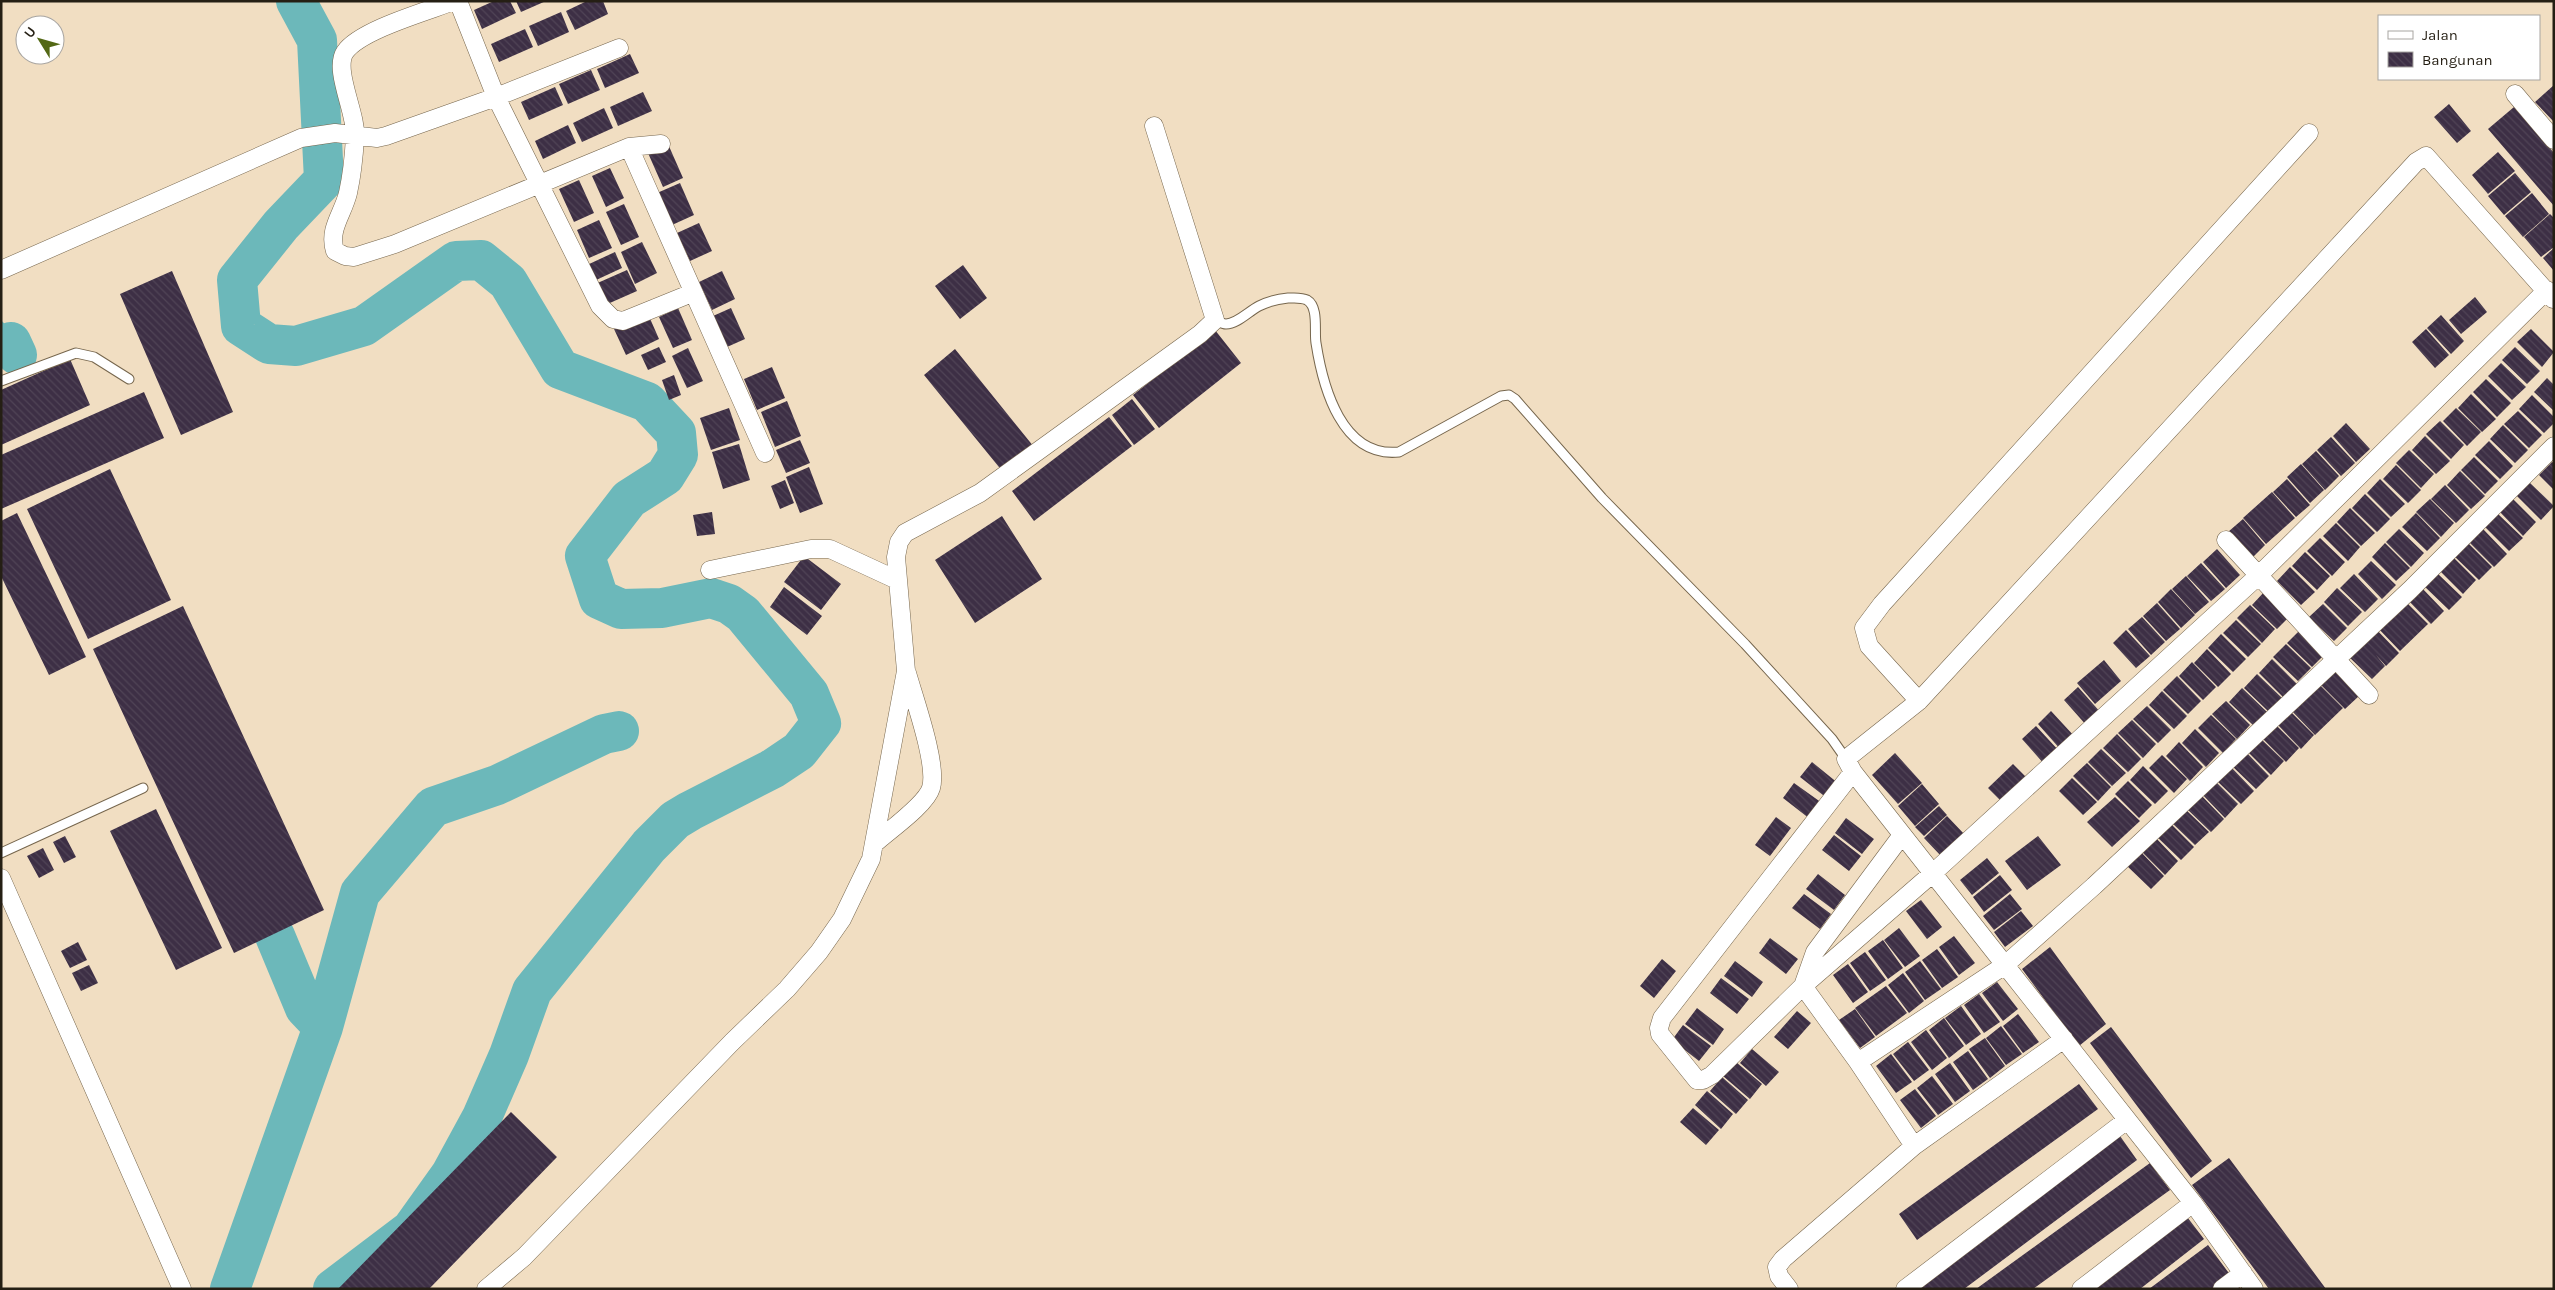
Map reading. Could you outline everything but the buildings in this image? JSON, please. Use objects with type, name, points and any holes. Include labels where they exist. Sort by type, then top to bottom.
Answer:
[{"type":"street","points":[[454,1],[360,38],[346,50],[342,58],[342,71],[356,134],[348,194],[332,240],[335,251],[345,256],[354,257],[395,244],[629,147],[660,144]]},
{"type":"street","points":[[458,1],[496,97],[600,306],[613,319],[622,321],[692,293]]},
{"type":"street","points":[[1,270],[302,138],[335,134],[356,134],[377,138],[386,136],[496,97],[619,48]]},
{"type":"street","points":[[2515,94],[2554,140]]},
{"type":"street","points":[[874,844],[923,800],[931,789],[933,769],[906,671],[897,580],[896,557],[899,542],[905,533],[919,524],[980,493],[1200,334],[1215,320],[1154,126]]},
{"type":"street","points":[[1919,701],[1869,646],[1864,628],[1889,597],[2309,133]]},
{"type":"street","points":[[629,147],[692,293],[765,453]]},
{"type":"street","points":[[2426,156],[2550,295],[2258,576],[1934,873],[1803,986],[1703,1080],[1697,1080],[1660,1034],[1659,1028],[1662,1018],[1849,766],[1919,701],[2416,162],[2426,156]]},
{"type":"street","points":[[1858,1062],[2005,965],[2094,886],[2410,590],[2554,446]]},
{"type":"street","points":[[2226,540],[2369,695]]},
{"type":"street","points":[[710,570],[811,548],[830,549],[897,580]]},
{"type":"street","points":[[486,1289],[524,1257],[732,1042],[787,989],[819,952],[842,919],[871,859],[906,671]]},
{"type":"street","points":[[1849,766],[2193,1203],[2254,1289]]},
{"type":"street","points":[[1803,986],[1815,952],[1902,835]]},
{"type":"street","points":[[1,878],[182,1289]]},
{"type":"street","points":[[1803,986],[1858,1062],[1914,1146]]},
{"type":"street","points":[[1789,1289],[1779,1276],[1778,1267],[1783,1259],[1914,1146],[2064,1038]]},
{"type":"street","points":[[1905,1289],[2127,1120]]},
{"type":"street","points":[[2080,1289],[2193,1203]]},
{"type":"street","points":[[2222,1289],[2243,1273]]},
{"type":"lane","points":[[1215,320],[1226,324],[1274,299],[1298,298],[1311,305],[1320,365],[1334,405],[1343,424],[1363,445],[1371,450],[1385,453],[1399,452],[1509,394],[1602,498],[1745,644],[1832,739],[1849,766]]},
{"type":"lane","points":[[1,380],[76,352],[94,357],[129,379]]},
{"type":"lane","points":[[1,853],[142,788]]},
{"type":"waterway","points":[[296,1],[317,40],[324,180],[281,225],[237,280],[241,326],[269,344],[296,346],[364,326],[456,261],[481,260],[508,282],[560,369],[647,402],[676,433],[678,455],[665,476],[629,499],[585,556],[599,599],[621,609],[662,608],[711,598],[729,604],[743,614],[809,694],[821,723],[799,751],[772,769],[675,820],[649,846],[532,991],[509,1055],[482,1117],[451,1174],[411,1230],[333,1289]]},
{"type":"waterway","points":[[1,325],[11,342]]},
{"type":"waterway","points":[[11,342],[17,355]]},
{"type":"waterway","points":[[230,1289],[323,1027],[360,893],[433,807],[497,785],[604,734],[619,731]]},
{"type":"waterway","points":[[275,936],[305,1008],[323,1027]]}]
